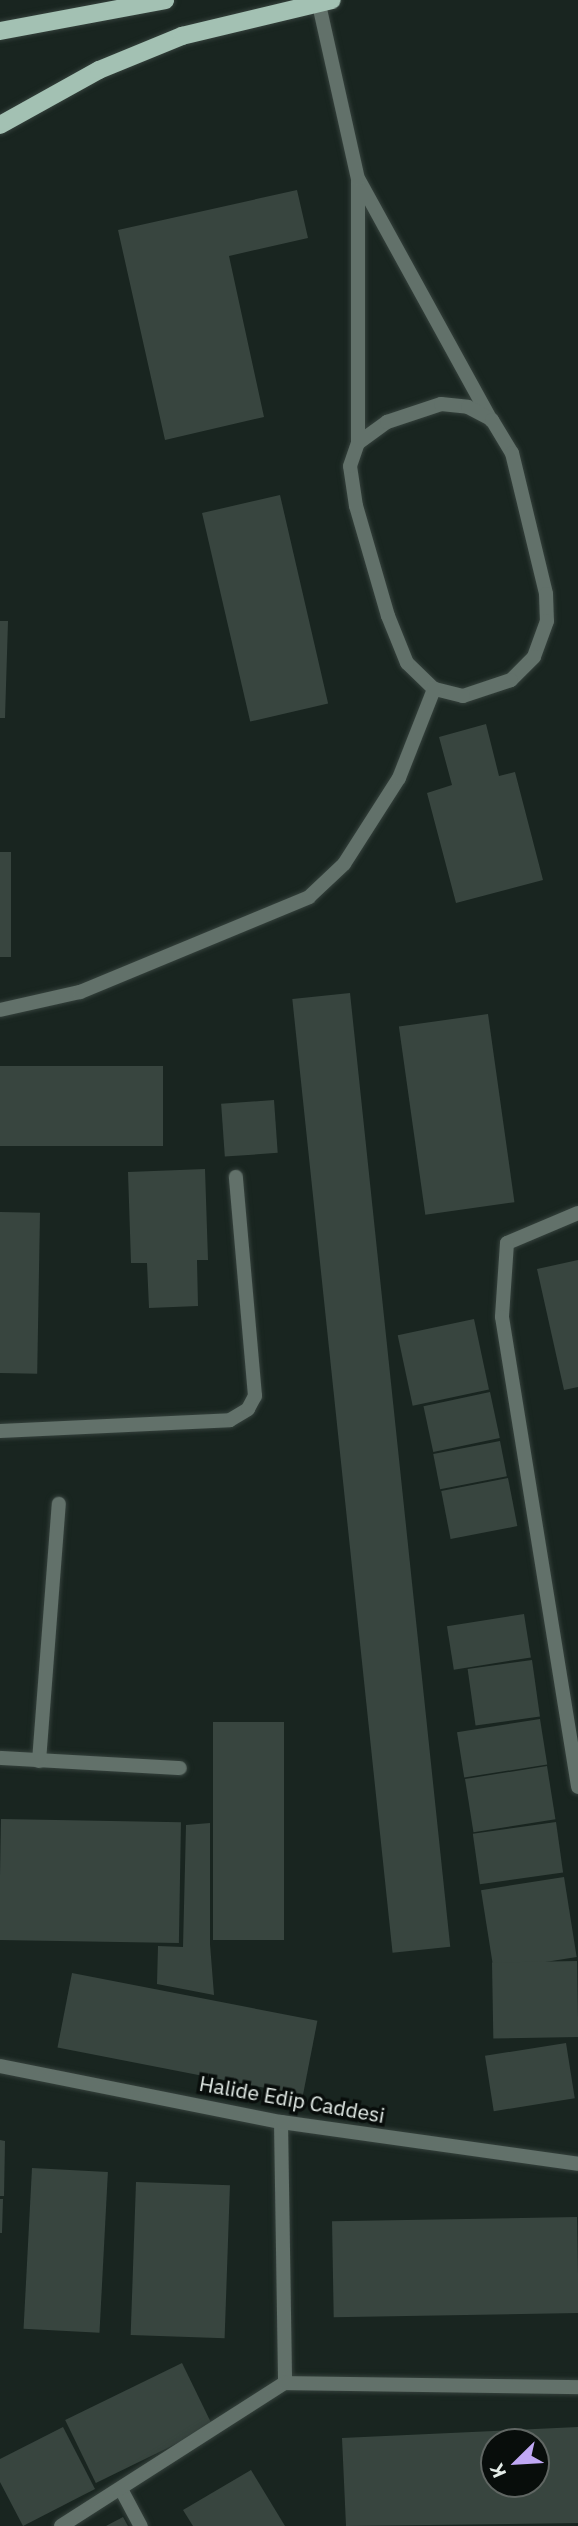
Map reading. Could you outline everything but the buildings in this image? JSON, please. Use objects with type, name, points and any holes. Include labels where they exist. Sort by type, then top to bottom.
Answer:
[{"type":"main road","points":[[0,31],[165,0]]},
{"type":"main road","points":[[0,124],[99,70],[182,36],[323,1]]},
{"type":"street","points":[[323,1],[359,179],[358,443],[350,466],[356,506],[388,616],[407,663],[434,688],[463,696],[511,680],[534,657],[547,621],[546,594],[512,453],[359,179]]},
{"type":"street","points":[[358,443],[387,422],[441,404],[468,407],[492,420]]},
{"type":"street","points":[[0,1010],[79,992],[309,897],[344,864],[399,778],[434,688]]},
{"type":"street","points":[[0,1431],[230,1420],[248,1409],[256,1396],[236,1177]]},
{"type":"street","points":[[578,1213],[507,1243],[502,1317],[578,1787]]},
{"type":"street","points":[[39,1761],[59,1504]]},
{"type":"street","points":[[0,1758],[180,1768]]},
{"type":"street","name":"Halide Edip Caddesi","points":[[0,2066],[281,2122],[578,2164]]},
{"type":"street","points":[[281,2122],[285,2383]]},
{"type":"street","points":[[61,2526],[122,2491],[285,2383],[578,2387]]},
{"type":"street","points":[[122,2491],[141,2526]]}]
